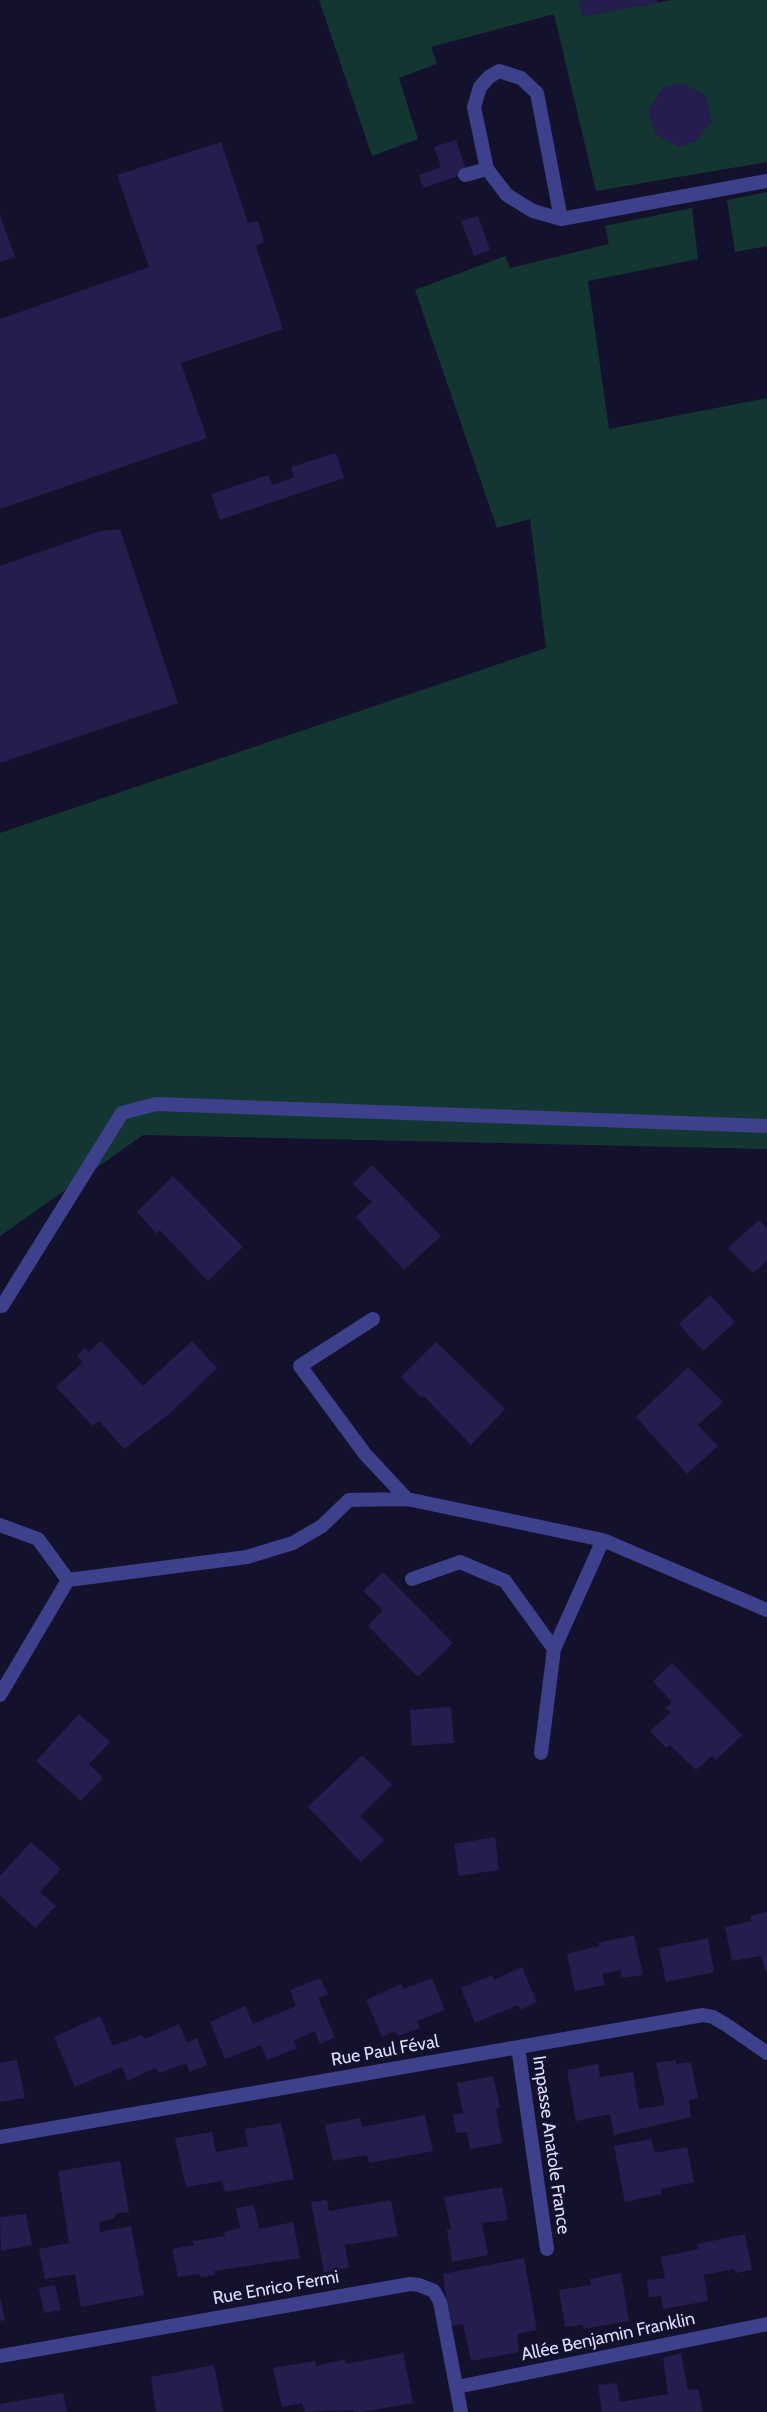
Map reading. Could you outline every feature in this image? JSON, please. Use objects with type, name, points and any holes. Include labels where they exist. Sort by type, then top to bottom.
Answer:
[{"type":"street","points":[[561,219],[537,93],[521,78],[499,71],[489,77],[480,87],[474,107],[487,169],[507,195],[533,211],[561,219],[767,181]]},
{"type":"street","points":[[465,176],[487,169]]},
{"type":"street","points":[[2,1306],[122,1113],[156,1104],[767,1126]]},
{"type":"street","points":[[373,1319],[300,1366],[364,1454],[407,1499]]},
{"type":"street","points":[[68,1580],[247,1557],[293,1543],[322,1526],[349,1500],[407,1499],[603,1540],[767,1610]]},
{"type":"street","points":[[0,1525],[38,1539],[68,1580]]},
{"type":"street","points":[[540,1753],[554,1649],[603,1540]]},
{"type":"street","points":[[412,1579],[460,1562],[505,1581],[554,1649]]},
{"type":"street","points":[[0,1695],[68,1580]]},
{"type":"street","name":"Rue Paul Féval","points":[[0,2137],[704,2015],[713,2017],[728,2026],[767,2053]]},
{"type":"street","name":"Impasse Anatole France","points":[[518,2047],[547,2249]]},
{"type":"street","name":"Rue Enrico Fermi","points":[[0,2356],[410,2284],[427,2287],[434,2292],[440,2302],[457,2387],[460,2412]]},
{"type":"street","name":"Allée Benjamin Franklin","points":[[457,2387],[767,2324]]},
{"type":"green space","points":[[319,0],[579,0],[582,16],[672,0],[767,0],[767,162],[596,191],[554,14],[431,47],[437,64],[399,78],[418,139],[372,156]]},
{"type":"green space","points":[[767,192],[767,246],[735,252],[727,200]]},
{"type":"green space","points":[[692,208],[698,259],[588,281],[609,429],[767,398],[767,1149],[143,1135],[0,1236],[0,833],[546,648],[530,519],[497,528],[415,290],[505,256],[510,268],[609,244],[605,226]]},
{"type":"building","points":[[579,0],[657,0],[657,3],[582,16]]},
{"type":"building","points":[[683,83],[706,96],[712,121],[697,141],[678,147],[656,134],[648,113],[662,88]]},
{"type":"building","points":[[456,140],[467,173],[423,188],[419,175],[441,167],[434,147]]},
{"type":"building","points":[[221,142],[248,223],[258,221],[264,242],[256,246],[283,329],[181,363],[207,438],[0,509],[0,319],[149,267],[117,175]]},
{"type":"building","points":[[0,215],[15,257],[0,262]]},
{"type":"building","points":[[478,216],[490,250],[474,256],[461,221]]},
{"type":"building","points":[[336,453],[344,478],[220,520],[211,494],[268,475],[273,485],[294,477],[291,467]]},
{"type":"building","points":[[120,529],[178,703],[0,763],[0,566],[100,531]]},
{"type":"building","points":[[372,1165],[441,1236],[404,1270],[356,1217],[372,1202],[353,1184]]},
{"type":"building","points":[[173,1176],[243,1247],[208,1281],[160,1230],[157,1234],[137,1212]]},
{"type":"building","points":[[759,1220],[767,1229],[767,1261],[753,1273],[728,1248]]},
{"type":"building","points":[[710,1295],[735,1322],[703,1351],[679,1324]]},
{"type":"building","points":[[101,1341],[143,1386],[192,1341],[217,1368],[170,1413],[124,1449],[99,1421],[93,1426],[56,1387],[83,1362],[77,1356],[85,1347],[89,1352]]},
{"type":"building","points":[[436,1342],[505,1409],[471,1445],[424,1396],[422,1398],[401,1377]]},
{"type":"building","points":[[688,1367],[723,1402],[698,1425],[718,1446],[687,1474],[636,1417]]},
{"type":"building","points":[[383,1572],[453,1643],[418,1677],[368,1626],[383,1610],[363,1591]]},
{"type":"building","points":[[672,1663],[742,1735],[716,1760],[712,1756],[696,1770],[670,1745],[666,1748],[650,1731],[671,1712],[665,1708],[672,1702],[653,1681]]},
{"type":"building","points":[[451,1707],[454,1743],[412,1746],[410,1710]]},
{"type":"building","points":[[79,1714],[110,1742],[89,1764],[103,1778],[81,1801],[36,1761]]},
{"type":"building","points":[[362,1755],[392,1785],[360,1816],[384,1840],[361,1862],[308,1807]]},
{"type":"building","points":[[495,1837],[499,1870],[459,1876],[454,1844]]},
{"type":"building","points":[[31,1842],[61,1869],[40,1892],[56,1906],[35,1928],[0,1895],[0,1876]]},
{"type":"building","points":[[767,1912],[767,1971],[765,1971],[761,1956],[732,1961],[725,1927],[752,1921],[750,1916]]},
{"type":"building","points":[[634,1935],[643,1975],[621,1978],[621,1970],[602,1974],[605,1985],[575,1991],[567,1954],[599,1946],[598,1943]]},
{"type":"building","points":[[708,1938],[714,1972],[666,1982],[659,1948]]},
{"type":"building","points":[[522,1967],[537,2002],[520,2010],[518,2005],[475,2023],[461,1988],[492,1975],[494,1980]]},
{"type":"building","points":[[320,1978],[328,1994],[318,1998],[335,2037],[320,2044],[315,2031],[293,2041],[297,2048],[267,2060],[261,2045],[225,2059],[210,2022],[245,2006],[253,2024],[296,2006],[290,1990]]},
{"type":"building","points":[[432,1978],[445,2010],[417,2021],[420,2028],[398,2036],[395,2031],[382,2037],[366,2000],[401,1984],[404,1989]]},
{"type":"building","points":[[100,2016],[113,2046],[142,2035],[145,2039],[179,2024],[187,2043],[197,2038],[207,2065],[190,2072],[186,2063],[160,2073],[155,2068],[128,2081],[122,2067],[75,2087],[54,2037]]},
{"type":"building","points":[[17,2060],[25,2098],[0,2102],[0,2063]]},
{"type":"building","points":[[676,2060],[676,2064],[691,2062],[698,2098],[689,2100],[691,2117],[614,2135],[610,2114],[576,2121],[567,2070],[598,2064],[600,2077],[633,2072],[639,2109],[665,2105],[656,2063]]},
{"type":"building","points":[[493,2076],[500,2108],[496,2109],[502,2143],[470,2149],[467,2132],[456,2133],[453,2115],[463,2113],[457,2083]]},
{"type":"building","points":[[425,2115],[433,2151],[369,2163],[367,2155],[333,2161],[325,2125],[360,2118],[362,2127]]},
{"type":"building","points":[[281,2123],[294,2179],[225,2192],[222,2181],[186,2187],[175,2138],[212,2132],[216,2152],[248,2146],[245,2129]]},
{"type":"building","points":[[651,2139],[655,2153],[687,2147],[694,2182],[661,2189],[662,2194],[625,2202],[614,2146]]},
{"type":"building","points":[[120,2161],[129,2212],[115,2214],[115,2218],[99,2222],[100,2232],[131,2226],[144,2295],[81,2307],[75,2274],[45,2279],[39,2249],[69,2243],[58,2171]]},
{"type":"building","points":[[502,2187],[508,2220],[482,2223],[488,2255],[452,2262],[447,2229],[451,2229],[444,2197]]},
{"type":"building","points":[[327,2200],[329,2211],[391,2200],[398,2236],[345,2245],[349,2268],[324,2272],[311,2202]]},
{"type":"building","points":[[254,2205],[259,2229],[293,2222],[300,2258],[214,2271],[215,2275],[200,2277],[200,2274],[178,2277],[172,2249],[194,2245],[193,2241],[225,2236],[224,2232],[240,2228],[236,2208]]},
{"type":"building","points":[[26,2214],[32,2245],[1,2251],[0,2217]]},
{"type":"building","points":[[745,2234],[752,2270],[736,2273],[734,2269],[704,2275],[708,2301],[663,2309],[661,2296],[649,2297],[647,2280],[665,2278],[661,2257],[699,2249],[697,2244]]},
{"type":"building","points":[[524,2258],[537,2330],[517,2334],[519,2352],[471,2361],[463,2324],[450,2326],[443,2274]]},
{"type":"building","points":[[621,2273],[629,2321],[583,2329],[583,2325],[565,2327],[559,2290],[591,2285],[590,2279]]},
{"type":"building","points":[[55,2285],[61,2310],[44,2313],[39,2288]]},
{"type":"building","points":[[0,2298],[5,2320],[0,2321]]},
{"type":"building","points":[[403,2353],[413,2403],[362,2412],[354,2412],[354,2410],[305,2412],[302,2403],[282,2407],[273,2368],[315,2361],[316,2366],[345,2359],[346,2364]]},
{"type":"building","points":[[681,2353],[688,2390],[698,2389],[703,2412],[602,2412],[598,2385],[617,2383],[620,2402],[668,2394],[663,2358]]},
{"type":"building","points":[[214,2365],[223,2412],[156,2412],[151,2377]]},
{"type":"building","points":[[63,2393],[67,2412],[0,2412],[0,2404]]}]
